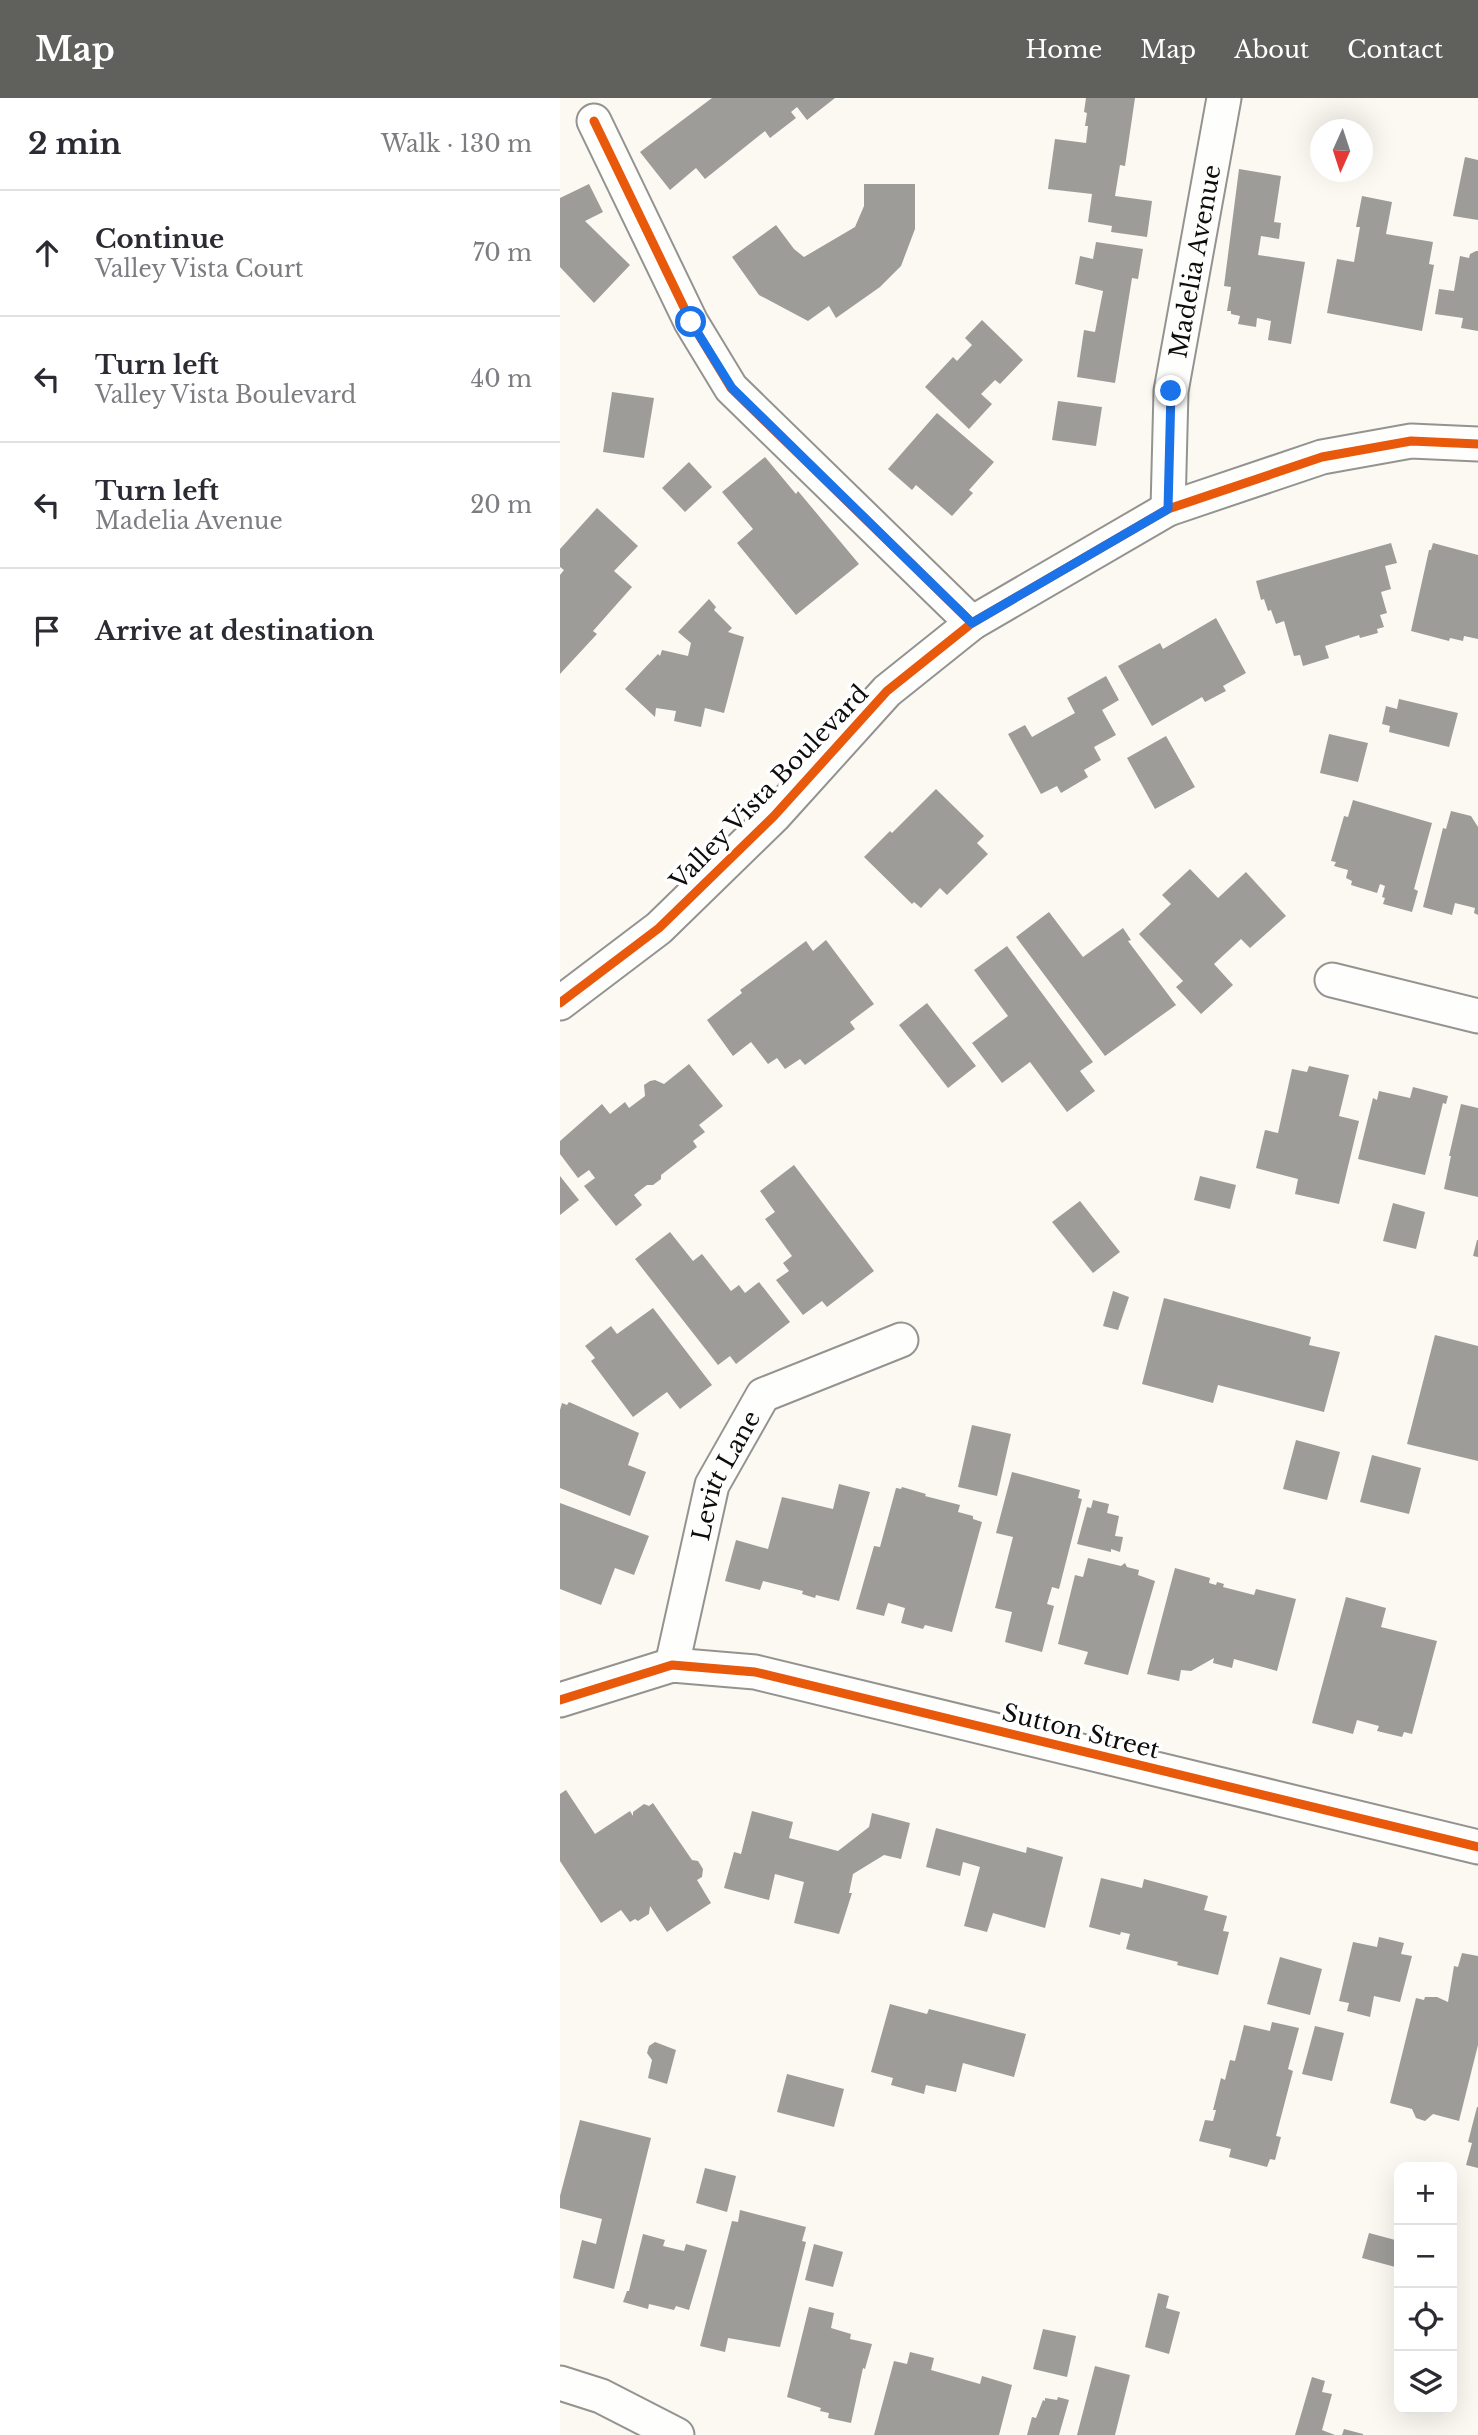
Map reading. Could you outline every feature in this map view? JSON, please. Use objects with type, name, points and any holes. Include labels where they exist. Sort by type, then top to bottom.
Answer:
[{"type":"street","name":"Madelia Avenue","points":[[1168,509],[1171,391],[1224,98]]},
{"type":"street","points":[[594,121],[691,322],[732,388],[972,623]]},
{"type":"street","name":"Valley Vista Boulevard","points":[[560,1003],[659,928],[774,816],[887,691],[972,623],[1168,509],[1322,457],[1411,441],[1478,444]]},
{"type":"street","points":[[1332,980],[1478,1016]]},
{"type":"street","name":"Levitt Lane","points":[[673,1664],[712,1485],[763,1395],[901,1340]]},
{"type":"street","points":[[560,1700],[673,1664]]},
{"type":"street","name":"Sutton Street","points":[[673,1664],[755,1672],[1478,1847]]},
{"type":"street","points":[[560,2383],[601,2396],[677,2435]]},
{"type":"building","points":[[712,98],[835,98],[807,120],[797,107],[791,112],[796,118],[770,138],[765,131],[705,179],[696,168],[670,190],[640,152]]},
{"type":"building","points":[[1086,98],[1135,98],[1125,166],[1120,165],[1115,196],[1152,201],[1147,237],[1111,232],[1112,226],[1088,222],[1092,194],[1048,189],[1055,139],[1086,143]]},
{"type":"building","points":[[1465,157],[1478,160],[1478,220],[1453,216]]},
{"type":"building","points":[[1239,169],[1281,176],[1274,222],[1281,223],[1279,239],[1261,236],[1258,255],[1305,262],[1291,344],[1268,340],[1271,321],[1257,318],[1256,327],[1238,324],[1240,316],[1227,311],[1231,287],[1224,286]]},
{"type":"building","points":[[589,184],[603,212],[585,221],[630,265],[594,303],[560,267],[560,198]]},
{"type":"building","points":[[864,184],[915,184],[915,229],[901,266],[880,287],[836,318],[829,306],[808,321],[759,295],[732,257],[776,225],[794,249],[804,257],[855,227],[864,206]]},
{"type":"building","points":[[1362,196],[1392,202],[1386,234],[1433,242],[1429,264],[1434,265],[1422,331],[1327,313],[1337,259],[1354,262],[1360,227],[1356,227]]},
{"type":"building","points":[[1096,242],[1143,249],[1138,279],[1132,278],[1115,383],[1077,377],[1084,330],[1095,332],[1103,291],[1075,284],[1080,256],[1093,259]]},
{"type":"building","points":[[1476,251],[1478,331],[1461,328],[1463,318],[1435,314],[1439,289],[1454,291],[1460,256],[1469,258],[1470,254]]},
{"type":"building","points":[[982,320],[1023,360],[1000,384],[995,380],[981,394],[992,404],[969,429],[925,387],[953,357],[957,361],[972,345],[965,338]]},
{"type":"building","points":[[612,392],[654,398],[644,458],[603,452]]},
{"type":"building","points":[[1058,401],[1102,407],[1096,446],[1052,440]]},
{"type":"building","points":[[937,413],[994,462],[969,490],[973,493],[952,516],[916,485],[912,490],[888,469]]},
{"type":"building","points":[[765,457],[796,494],[798,491],[859,564],[796,615],[737,543],[753,529],[722,492]]},
{"type":"building","points":[[689,462],[712,487],[685,512],[662,488]]},
{"type":"building","points":[[597,508],[638,546],[614,571],[632,587],[593,631],[597,634],[560,674],[560,575],[564,570],[560,567],[560,549]]},
{"type":"building","points":[[1391,543],[1397,563],[1385,566],[1391,589],[1381,592],[1387,613],[1380,615],[1384,627],[1377,629],[1378,633],[1360,638],[1359,635],[1325,646],[1329,658],[1303,666],[1300,655],[1294,656],[1284,621],[1276,624],[1271,610],[1268,611],[1264,599],[1261,600],[1256,581]]},
{"type":"building","points":[[1433,543],[1478,555],[1478,639],[1464,636],[1463,641],[1450,638],[1449,641],[1411,631],[1429,550]]},
{"type":"building","points":[[709,599],[716,607],[714,610],[732,628],[728,632],[744,637],[724,713],[705,708],[701,727],[674,721],[676,711],[656,708],[655,717],[625,689],[658,654],[660,656],[662,650],[688,656],[691,643],[678,632]]},
{"type":"building","points":[[1216,618],[1246,673],[1223,686],[1226,691],[1205,702],[1202,697],[1152,726],[1118,666],[1160,643],[1163,649]]},
{"type":"building","points":[[1106,676],[1119,700],[1102,710],[1116,735],[1094,747],[1101,760],[1084,770],[1088,777],[1061,793],[1057,786],[1041,794],[1008,734],[1025,725],[1032,737],[1075,713],[1067,698]]},
{"type":"building","points":[[1399,699],[1458,713],[1449,747],[1389,732],[1390,726],[1382,724],[1386,706],[1397,709]]},
{"type":"building","points":[[1329,734],[1368,743],[1358,782],[1320,773]]},
{"type":"building","points":[[1166,736],[1195,787],[1155,809],[1127,758]]},
{"type":"building","points":[[936,789],[984,836],[977,843],[988,854],[947,895],[940,888],[921,908],[914,902],[912,904],[864,857]]},
{"type":"building","points":[[1353,800],[1432,823],[1414,889],[1418,891],[1412,912],[1383,904],[1385,886],[1380,884],[1377,893],[1351,885],[1352,881],[1346,878],[1348,870],[1334,866],[1336,862],[1331,861],[1344,816],[1348,817]]},
{"type":"building","points":[[1451,811],[1471,816],[1478,827],[1478,915],[1474,913],[1475,908],[1455,903],[1452,915],[1423,907],[1443,828],[1446,829]]},
{"type":"building","points":[[1190,869],[1218,898],[1246,872],[1286,916],[1250,948],[1241,939],[1214,964],[1233,985],[1201,1014],[1176,987],[1183,981],[1139,934],[1171,904],[1162,895]]},
{"type":"building","points":[[1049,912],[1083,957],[1123,928],[1131,940],[1128,941],[1176,1005],[1105,1056],[1016,937]]},
{"type":"building","points":[[826,940],[874,1004],[850,1022],[855,1029],[805,1065],[800,1059],[785,1069],[777,1058],[768,1064],[751,1042],[733,1056],[707,1020],[742,993],[740,990],[806,941],[813,951]]},
{"type":"building","points":[[1007,946],[1093,1062],[1080,1071],[1095,1091],[1067,1112],[1030,1062],[1002,1083],[972,1043],[1008,1016],[974,970]]},
{"type":"building","points":[[927,1003],[976,1066],[948,1088],[899,1025]]},
{"type":"building","points":[[689,1064],[723,1106],[699,1125],[705,1132],[693,1141],[697,1147],[661,1175],[661,1179],[634,1195],[642,1205],[616,1226],[584,1186],[595,1178],[589,1170],[578,1178],[560,1154],[560,1141],[602,1104],[610,1114],[625,1102],[629,1108],[645,1096],[644,1085],[655,1080],[664,1084]]},
{"type":"building","points":[[1309,1066],[1349,1075],[1339,1116],[1359,1121],[1339,1204],[1295,1194],[1298,1179],[1256,1168],[1265,1130],[1278,1133],[1292,1069],[1307,1072]]},
{"type":"building","points":[[1413,1087],[1448,1096],[1446,1104],[1443,1103],[1425,1175],[1358,1159],[1373,1098],[1377,1100],[1379,1091],[1410,1098]]},
{"type":"building","points":[[1461,1104],[1478,1108],[1478,1197],[1444,1189]]},
{"type":"building","points":[[794,1165],[874,1271],[827,1307],[822,1301],[803,1315],[776,1280],[789,1271],[783,1263],[792,1256],[765,1219],[775,1212],[760,1191]]},
{"type":"building","points":[[560,1176],[579,1200],[560,1215]]},
{"type":"building","points":[[1200,1176],[1236,1185],[1230,1209],[1194,1200]]},
{"type":"building","points":[[1080,1201],[1120,1252],[1093,1273],[1052,1222]]},
{"type":"building","points":[[1393,1203],[1425,1212],[1416,1249],[1383,1241]]},
{"type":"building","points":[[670,1232],[693,1261],[702,1254],[731,1291],[739,1285],[745,1293],[759,1282],[790,1322],[736,1364],[730,1356],[718,1365],[635,1259]]},
{"type":"building","points":[[1478,1240],[1478,1257],[1473,1256]]},
{"type":"building","points":[[1113,1291],[1129,1297],[1118,1330],[1103,1326]]},
{"type":"building","points":[[1164,1298],[1311,1337],[1309,1345],[1340,1352],[1324,1412],[1218,1385],[1213,1403],[1142,1384]]},
{"type":"building","points":[[653,1308],[712,1385],[680,1409],[667,1392],[633,1417],[591,1361],[595,1358],[585,1346],[611,1326],[617,1334]]},
{"type":"building","points":[[1435,1335],[1478,1346],[1478,1461],[1407,1444]]},
{"type":"building","points":[[569,1402],[639,1433],[628,1465],[646,1472],[630,1516],[560,1488],[560,1410],[562,1403],[567,1405]]},
{"type":"building","points":[[972,1425],[1011,1434],[997,1496],[958,1487]]},
{"type":"building","points":[[1296,1440],[1340,1452],[1327,1500],[1283,1489]]},
{"type":"building","points":[[1372,1455],[1421,1468],[1409,1514],[1360,1502]]},
{"type":"building","points":[[1012,1472],[1080,1490],[1078,1498],[1082,1499],[1059,1589],[1052,1587],[1047,1604],[1054,1606],[1042,1652],[1005,1642],[1012,1612],[995,1608],[1013,1537],[996,1533]]},
{"type":"building","points":[[839,1484],[870,1492],[839,1601],[816,1595],[815,1598],[802,1594],[803,1591],[763,1581],[760,1590],[725,1581],[736,1540],[768,1549],[782,1497],[833,1509]]},
{"type":"building","points":[[902,1487],[960,1505],[958,1512],[982,1522],[952,1632],[925,1625],[923,1629],[901,1623],[905,1608],[888,1603],[884,1616],[856,1609],[874,1546],[880,1547],[896,1488]]},
{"type":"building","points":[[1093,1500],[1109,1504],[1107,1513],[1119,1516],[1115,1536],[1123,1537],[1120,1552],[1077,1544],[1087,1507],[1091,1508]]},
{"type":"building","points":[[560,1503],[649,1536],[634,1575],[615,1568],[601,1605],[560,1589]]},
{"type":"building","points":[[1088,1558],[1121,1566],[1125,1563],[1127,1567],[1139,1570],[1138,1575],[1155,1581],[1128,1675],[1084,1664],[1088,1652],[1058,1644],[1075,1575],[1083,1577]]},
{"type":"building","points":[[1175,1568],[1210,1578],[1209,1583],[1216,1585],[1217,1582],[1224,1584],[1223,1587],[1254,1595],[1256,1589],[1296,1599],[1277,1671],[1234,1659],[1232,1668],[1213,1663],[1214,1658],[1191,1671],[1181,1670],[1179,1681],[1147,1674]]},
{"type":"building","points":[[1346,1597],[1386,1608],[1381,1627],[1437,1641],[1412,1734],[1404,1732],[1402,1737],[1377,1731],[1379,1726],[1357,1720],[1353,1734],[1312,1723]]},
{"type":"building","points":[[566,1790],[595,1834],[630,1811],[633,1816],[633,1812],[644,1804],[649,1806],[653,1803],[692,1860],[698,1861],[703,1869],[702,1877],[697,1880],[711,1903],[667,1932],[650,1906],[649,1914],[638,1921],[635,1919],[630,1922],[621,1910],[601,1923],[560,1861],[560,1794]]},
{"type":"building","points":[[752,1811],[793,1822],[789,1838],[838,1851],[869,1827],[872,1813],[910,1823],[901,1859],[884,1855],[853,1874],[849,1893],[852,1893],[839,1934],[794,1923],[804,1882],[775,1874],[769,1900],[724,1888],[734,1852],[741,1854]]},
{"type":"building","points":[[936,1828],[1026,1853],[1027,1847],[1063,1857],[1045,1928],[993,1913],[987,1932],[964,1926],[980,1867],[963,1862],[960,1876],[926,1867]]},
{"type":"building","points":[[1101,1878],[1142,1888],[1144,1879],[1208,1896],[1204,1910],[1227,1916],[1223,1931],[1229,1932],[1218,1975],[1126,1949],[1130,1934],[1121,1932],[1120,1935],[1089,1927]]},
{"type":"building","points":[[1379,1937],[1404,1943],[1401,1954],[1412,1956],[1400,2002],[1374,1996],[1370,2017],[1347,2011],[1349,2003],[1339,2001],[1353,1942],[1377,1947]]},
{"type":"building","points":[[1462,1953],[1478,1956],[1478,2045],[1459,2121],[1433,2114],[1425,2121],[1416,2118],[1412,2109],[1390,2103],[1416,1998],[1424,2000],[1425,1997],[1437,1997],[1448,2002],[1454,1966],[1458,1967]]},
{"type":"building","points":[[1280,1957],[1322,1969],[1310,2015],[1267,2004]]},
{"type":"building","points":[[890,2004],[927,2014],[929,2009],[1026,2034],[1014,2077],[963,2063],[956,2092],[926,2085],[924,2094],[891,2085],[893,2078],[871,2072]]},
{"type":"building","points":[[1272,2022],[1299,2028],[1288,2069],[1293,2071],[1276,2136],[1281,2137],[1275,2160],[1270,2159],[1267,2167],[1229,2157],[1231,2149],[1199,2141],[1205,2120],[1213,2121],[1221,2078],[1225,2080],[1230,2060],[1235,2061],[1244,2025],[1270,2031]]},
{"type":"building","points":[[1315,2026],[1344,2033],[1332,2081],[1302,2074]]},
{"type":"building","points":[[655,2042],[676,2050],[667,2084],[648,2078],[652,2060],[647,2053],[649,2046]]},
{"type":"building","points":[[787,2074],[844,2089],[834,2127],[777,2112]]},
{"type":"building","points":[[1477,2107],[1478,2168],[1466,2165],[1472,2143],[1468,2142]]},
{"type":"building","points":[[580,2120],[651,2138],[614,2289],[573,2278],[582,2240],[596,2244],[602,2219],[560,2208],[560,2196]]},
{"type":"building","points":[[705,2168],[736,2176],[727,2212],[696,2203]]},
{"type":"building","points":[[740,2210],[806,2227],[802,2241],[806,2242],[780,2347],[728,2338],[725,2352],[700,2346],[732,2221],[738,2222]]},
{"type":"building","points":[[1369,2233],[1394,2240],[1394,2267],[1362,2258]]},
{"type":"building","points":[[643,2234],[665,2240],[663,2246],[684,2251],[686,2244],[707,2250],[689,2310],[676,2306],[674,2310],[649,2304],[648,2309],[623,2302],[629,2291]]},
{"type":"building","points":[[814,2244],[843,2252],[833,2287],[805,2280]]},
{"type":"building","points":[[1158,2293],[1169,2296],[1166,2308],[1180,2312],[1169,2354],[1145,2347]]},
{"type":"building","points":[[809,2307],[834,2313],[831,2328],[851,2334],[850,2339],[872,2344],[865,2369],[863,2368],[851,2423],[828,2418],[829,2413],[820,2411],[821,2408],[787,2397]]},
{"type":"building","points":[[1043,2329],[1076,2336],[1067,2377],[1033,2369]]},
{"type":"building","points":[[910,2352],[934,2358],[931,2370],[980,2384],[982,2376],[1012,2385],[999,2435],[874,2435],[894,2361],[907,2364]]},
{"type":"building","points":[[1095,2366],[1130,2375],[1115,2435],[1077,2435]]},
{"type":"building","points":[[1312,2377],[1325,2381],[1322,2392],[1332,2394],[1322,2430],[1335,2435],[1295,2435]]},
{"type":"building","points":[[1058,2397],[1069,2400],[1059,2435],[1027,2435],[1032,2417],[1036,2418],[1043,2400],[1057,2400]]},
{"type":"building","points":[[1344,2429],[1363,2434],[1363,2435],[1342,2435]]},
{"type":"cycle path","points":[[594,121],[691,322],[731,388],[972,623]]},
{"type":"cycle path","points":[[560,1003],[659,928],[774,816],[887,691],[972,623],[1168,509],[1322,457],[1411,441],[1478,444]]},
{"type":"cycle path","points":[[560,1700],[672,1665],[755,1672],[1478,1847]]},
{"type":"route","points":[[691,322],[732,388],[972,623],[1168,509],[1171,391]]}]
